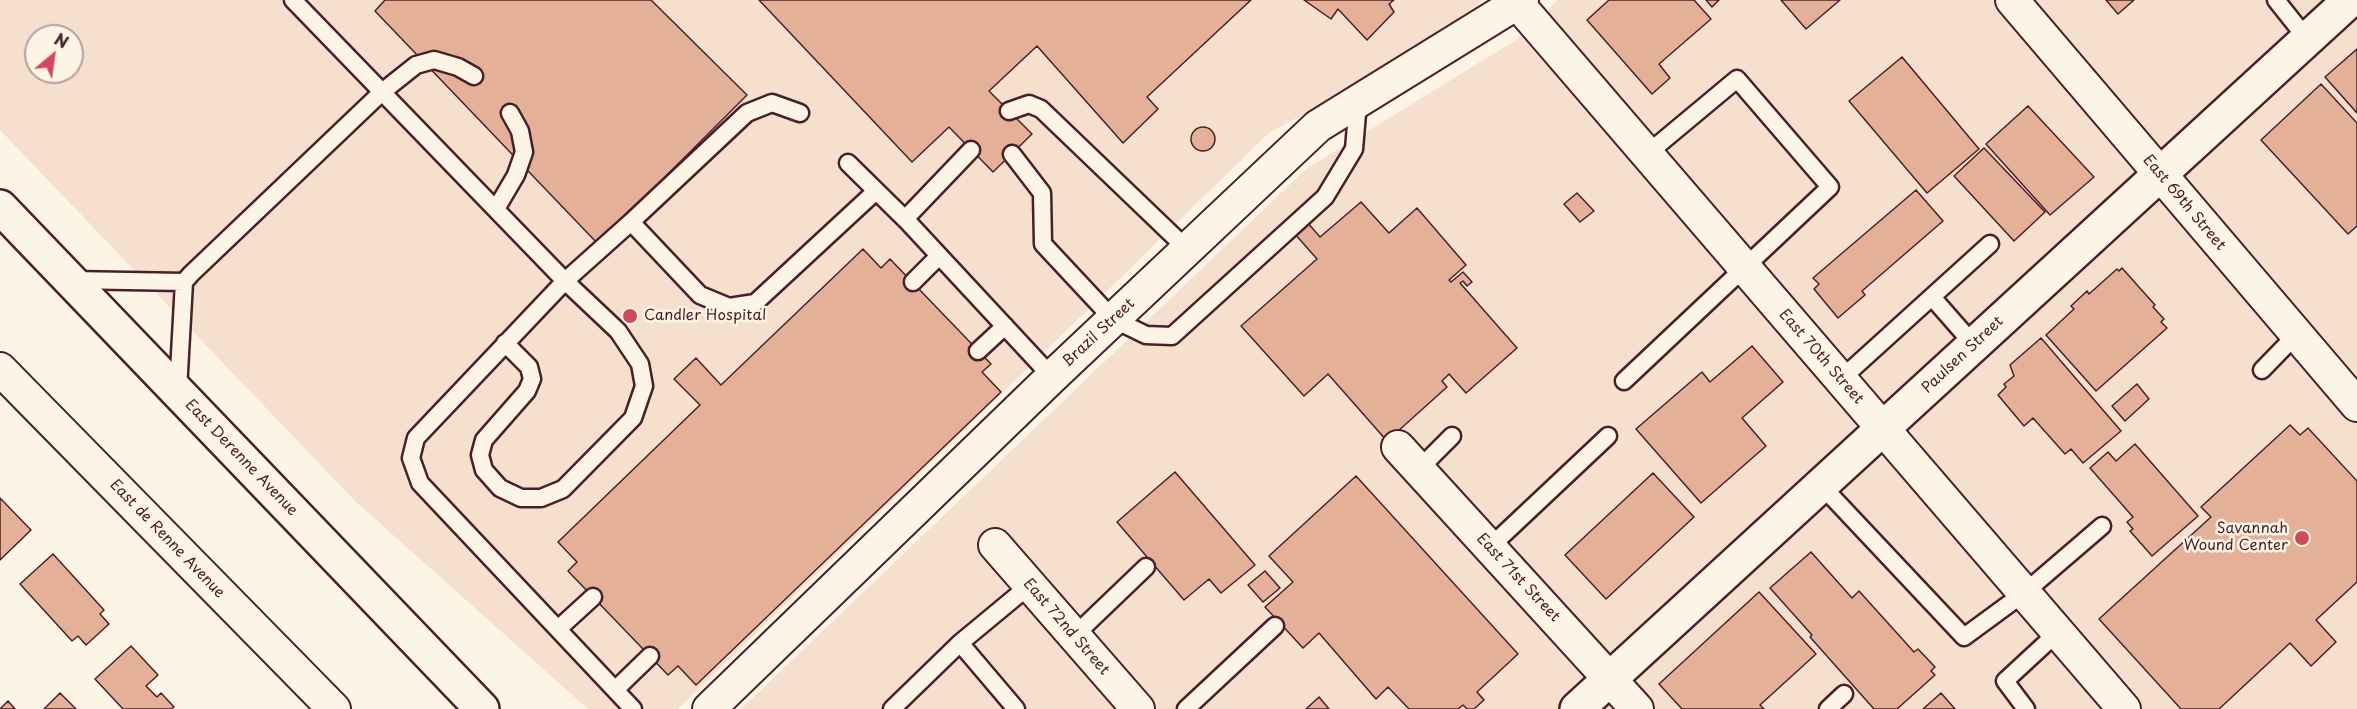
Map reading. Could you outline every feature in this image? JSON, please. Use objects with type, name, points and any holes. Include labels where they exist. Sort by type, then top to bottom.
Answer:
[{"type":"main road","name":"Paulsen Street","points":[[1577,709],[2350,0]]},
{"type":"main road","name":"East Derenne Avenue","points":[[0,207],[482,709]]},
{"type":"street","name":"East 69th Street","points":[[2012,0],[2357,405]]},
{"type":"street","name":"Brazil Street","points":[[709,709],[1052,377],[1318,126],[1518,1]]},
{"type":"street","name":"East 70th Street","points":[[1518,1],[1840,380],[2124,709]]},
{"type":"street","name":"East de Renne Avenue","points":[[0,369],[334,709]]},
{"type":"street","name":"East 71st Street","points":[[1408,458],[1637,709]]},
{"type":"street","name":"East 72nd Street","points":[[995,545],[1138,709]]},
{"type":"lane","points":[[292,0],[565,280],[618,331],[640,364],[644,386],[633,418],[563,489],[541,498],[521,498],[500,488],[484,470],[480,454],[484,440],[527,391],[532,379],[529,367],[505,343]]},
{"type":"lane","points":[[2276,0],[2307,39]]},
{"type":"lane","points":[[178,393],[184,282],[382,92],[416,65],[435,60],[458,67],[474,76]]},
{"type":"lane","points":[[1624,381],[1830,187],[1737,79],[1647,154]]},
{"type":"lane","points":[[1012,154],[1042,193],[1043,244],[1113,319],[1146,335],[1172,336],[1325,196],[1354,149],[1358,102]]},
{"type":"lane","points":[[633,709],[420,483],[411,458],[416,438],[565,280],[632,222],[747,113],[772,103],[800,113]]},
{"type":"lane","points":[[1009,111],[1029,104],[1041,109],[1187,249]]},
{"type":"lane","points":[[496,209],[516,175],[524,152],[520,131],[510,113]]},
{"type":"lane","points":[[905,219],[971,150]]},
{"type":"lane","points":[[848,163],[905,219],[1052,377]]},
{"type":"lane","points":[[632,222],[700,295],[729,308],[755,303],[876,191]]},
{"type":"lane","points":[[1840,380],[1990,244]]},
{"type":"lane","points":[[912,282],[939,256]]},
{"type":"lane","points":[[70,280],[184,282]]},
{"type":"lane","points":[[1932,297],[1974,345]]},
{"type":"lane","points":[[978,351],[1005,326]]},
{"type":"lane","points":[[2262,370],[2296,335]]},
{"type":"lane","points":[[1408,458],[1452,436]]},
{"type":"lane","points":[[1490,547],[1608,436]]},
{"type":"lane","points":[[1821,485],[1964,637],[2024,593],[2102,526]]},
{"type":"lane","points":[[1074,636],[1146,567]]},
{"type":"lane","points":[[892,709],[960,643],[1030,585]]},
{"type":"lane","points":[[558,629],[593,597]]},
{"type":"lane","points":[[1186,709],[1275,626]]},
{"type":"lane","points":[[2026,709],[2005,681],[2058,632]]},
{"type":"lane","points":[[960,643],[1016,709]]},
{"type":"lane","points":[[615,690],[650,656]]},
{"type":"lane","points":[[1828,709],[1844,694]]},
{"type":"shaded area","name":"Candler Hospital","points":[[0,0],[1483,0],[1438,45],[1270,132],[678,709],[588,709],[355,501],[0,130]]},
{"type":"shaded area","points":[[1558,0],[2357,0],[2357,709],[741,709],[1306,169],[1516,40]]},
{"type":"building","points":[[385,0],[651,0],[747,95],[598,244],[375,11]]},
{"type":"building","points":[[759,0],[1251,0],[1147,97],[1158,109],[1123,143],[1037,46],[989,91],[1032,134],[993,172],[949,127],[912,162]]},
{"type":"building","points":[[1304,0],[1394,0],[1389,4],[1394,12],[1367,40],[1338,9],[1331,19]]},
{"type":"building","points":[[1609,0],[1694,0],[1711,19],[1659,64],[1670,78],[1652,94],[1587,20]]},
{"type":"building","points":[[1706,0],[1719,0],[1712,7]]},
{"type":"building","points":[[1781,0],[1840,0],[1806,29]]},
{"type":"building","points":[[2106,0],[2134,0],[2118,14]]},
{"type":"building","points":[[2357,49],[2357,113],[2325,77]]},
{"type":"building","points":[[1902,57],[1979,149],[1927,193],[1849,101]]},
{"type":"building","points":[[2321,84],[2357,123],[2357,226],[2348,234],[2261,140]]},
{"type":"building","points":[[2028,106],[2094,177],[2050,215],[1986,144]]},
{"type":"building","points":[[1203,127],[1211,131],[1215,139],[1211,147],[1203,151],[1195,147],[1191,139],[1195,131]]},
{"type":"building","points":[[1984,148],[2045,212],[2014,241],[1954,176]]},
{"type":"building","points":[[1916,190],[1943,221],[1862,291],[1865,295],[1838,318],[1814,289],[1819,284],[1813,278]]},
{"type":"building","points":[[1577,193],[1594,211],[1580,222],[1564,204]]},
{"type":"building","points":[[1361,202],[1389,233],[1417,208],[1466,265],[1449,280],[1451,282],[1463,272],[1472,282],[1467,286],[1463,281],[1460,283],[1517,348],[1466,393],[1449,374],[1442,381],[1447,387],[1387,441],[1328,374],[1304,396],[1241,326],[1317,259],[1294,233],[1307,222],[1320,237]]},
{"type":"building","points":[[863,249],[881,268],[890,259],[991,364],[982,372],[1001,392],[696,685],[678,666],[668,675],[568,571],[577,562],[558,542],[700,405],[674,379],[696,358],[721,385]]},
{"type":"building","points":[[2122,268],[2155,305],[2153,307],[2164,319],[2161,322],[2167,328],[2096,391],[2046,335],[2074,309],[2071,306],[2087,291],[2089,294],[2117,269],[2119,271]]},
{"type":"building","points":[[2041,338],[2121,431],[2083,463],[2071,449],[2065,454],[2033,418],[2024,426],[1998,395],[2006,387],[2004,384],[2014,376],[2010,365]]},
{"type":"building","points":[[1752,346],[1783,382],[1742,418],[1766,446],[1701,503],[1636,429],[1702,372],[1710,382]]},
{"type":"building","points":[[2137,384],[2149,399],[2125,421],[2112,406]]},
{"type":"building","points":[[2290,425],[2300,435],[2308,428],[2357,481],[2357,582],[2316,620],[2336,642],[2311,666],[2290,643],[2219,709],[2181,709],[2099,619],[2211,517],[2201,507]]},
{"type":"building","points":[[2135,444],[2198,516],[2152,556],[2130,531],[2133,529],[2127,522],[2133,517],[2090,468],[2108,452],[2116,461]]},
{"type":"building","points":[[1175,472],[1255,565],[1221,593],[1209,579],[1184,600],[1117,522]]},
{"type":"building","points":[[1653,473],[1694,517],[1606,599],[1565,555]]},
{"type":"building","points":[[1356,476],[1518,654],[1477,692],[1484,700],[1474,709],[1467,709],[1463,705],[1458,709],[1409,709],[1388,687],[1376,699],[1319,633],[1303,648],[1265,607],[1293,582],[1269,556]]},
{"type":"building","points":[[0,498],[31,530],[0,560]]},
{"type":"building","points":[[1811,552],[1852,598],[1859,591],[1914,652],[1918,649],[1935,667],[1931,671],[1935,675],[1897,709],[1874,709],[1770,588]]},
{"type":"building","points":[[53,554],[104,610],[100,614],[109,624],[86,645],[78,636],[72,641],[20,584]]},
{"type":"building","points":[[1265,571],[1280,588],[1263,602],[1248,585]]},
{"type":"building","points":[[1759,592],[1816,654],[1760,705],[1764,709],[1682,709],[1659,684]]},
{"type":"building","points":[[131,646],[158,675],[146,686],[157,697],[161,693],[174,707],[171,709],[123,709],[95,679]]},
{"type":"building","points":[[60,693],[76,709],[44,709]]},
{"type":"building","points":[[1941,693],[1955,709],[1923,709]]},
{"type":"building","points":[[1319,697],[1329,709],[1306,709]]},
{"type":"building","points":[[8,701],[15,709],[0,709]]},
{"type":"place","name":"Candler Hospital","points":[[630,316]]},
{"type":"place","name":"Savannah Wound Center","points":[[2302,538]]}]
